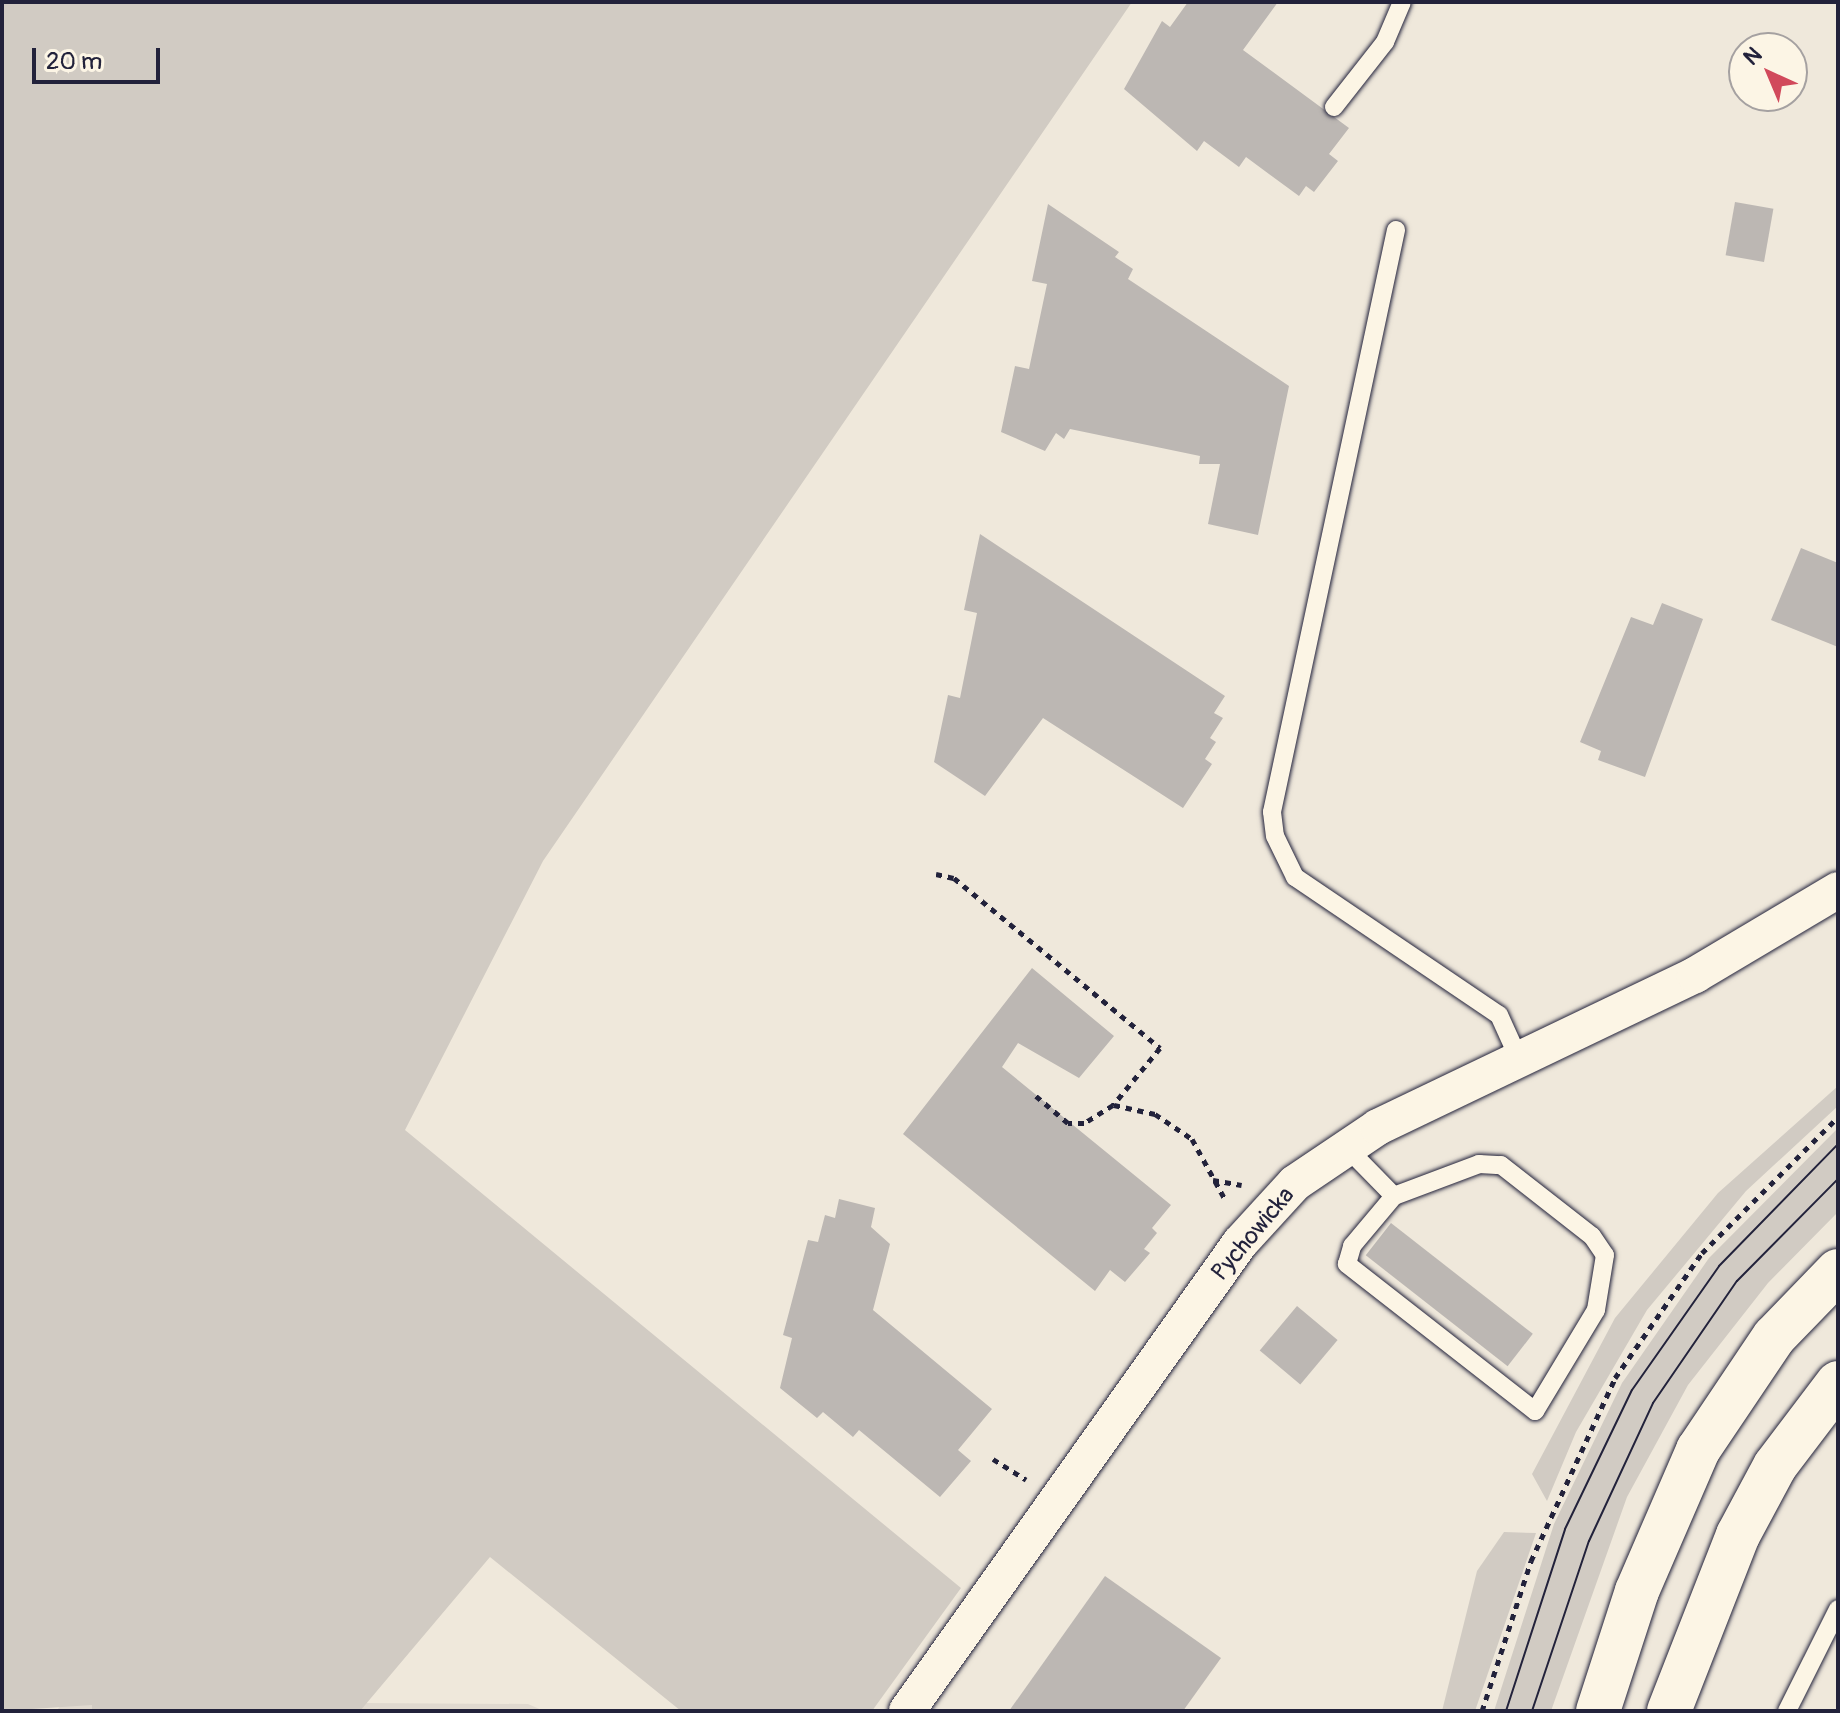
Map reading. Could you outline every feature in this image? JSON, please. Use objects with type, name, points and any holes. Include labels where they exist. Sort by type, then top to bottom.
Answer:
[{"type":"main road","points":[[1598,1711],[1637,1591],[1698,1450],[1774,1337],[1838,1271]]},
{"type":"main road","points":[[1669,1711],[1738,1535],[1775,1466],[1838,1383]]},
{"type":"street","name":"Pychowicka","points":[[907,1711],[1240,1243],[1295,1183],[1345,1146],[1772,934],[1838,890]]},
{"type":"lane","points":[[1334,107],[1385,42],[1402,2]]},
{"type":"lane","points":[[1396,230],[1272,812],[1275,836],[1295,877],[1499,1015],[1519,1059]]},
{"type":"lane","points":[[1345,1146],[1394,1196]]},
{"type":"lane","points":[[1490,1162],[1601,1245],[1605,1275],[1596,1310],[1535,1411],[1347,1264],[1352,1246],[1394,1196],[1490,1162]]},
{"type":"lane","points":[[1787,1711],[1838,1609]]},
{"type":"path","points":[[936,874],[954,878],[1160,1048],[1113,1105],[1084,1123],[1068,1123],[1036,1096]]},
{"type":"path","points":[[1113,1105],[1175,1125],[1192,1139],[1213,1180],[1235,1208]]},
{"type":"path","points":[[1482,1711],[1531,1561],[1615,1378],[1702,1253],[1838,1117]]},
{"type":"path","points":[[1213,1180],[1238,1180]]},
{"type":"path","points":[[993,1459],[1024,1479]]},
{"type":"shaded area","points":[[2,2],[1132,2],[543,861],[405,1130],[961,1588],[872,1711],[681,1711],[490,1557],[360,1711],[92,1711],[92,1705],[2,1711]]},
{"type":"shaded area","points":[[1838,1086],[1838,1106],[1746,1191],[1647,1310],[1576,1432],[1547,1501],[1532,1474],[1615,1318],[1718,1193]]},
{"type":"shaded area","points":[[1838,1128],[1838,1212],[1768,1283],[1688,1385],[1627,1497],[1551,1711],[1494,1711],[1554,1524],[1622,1383],[1709,1258]]},
{"type":"shaded area","points":[[1504,1532],[1536,1533],[1475,1711],[1442,1711],[1477,1571]]},
{"type":"shaded area","points":[[65,1701],[528,1704],[544,1711],[56,1711]]},
{"type":"building","points":[[1188,2],[1278,2],[1243,50],[1349,128],[1329,154],[1338,161],[1314,192],[1306,186],[1299,196],[1246,157],[1239,167],[1204,141],[1197,151],[1124,89],[1162,21],[1170,27]]},
{"type":"building","points":[[1735,202],[1773,209],[1764,262],[1726,255]]},
{"type":"building","points":[[1048,204],[1119,252],[1115,257],[1133,269],[1128,279],[1289,386],[1258,535],[1208,524],[1220,464],[1199,464],[1200,456],[1070,429],[1064,439],[1056,433],[1045,451],[1001,432],[1015,366],[1029,369],[1047,284],[1032,281]]},
{"type":"building","points":[[980,534],[1225,696],[1214,713],[1223,718],[1210,738],[1216,742],[1205,759],[1212,764],[1183,808],[1043,718],[985,796],[934,762],[948,695],[960,698],[977,613],[964,610]]},
{"type":"building","points":[[1801,548],[1838,563],[1838,647],[1771,620]]},
{"type":"building","points":[[1662,603],[1703,619],[1645,777],[1598,760],[1601,751],[1580,742],[1631,617],[1653,625]]},
{"type":"building","points":[[1032,968],[1114,1036],[1079,1078],[1018,1043],[1002,1067],[1171,1205],[1152,1228],[1157,1233],[1144,1249],[1150,1253],[1125,1282],[1110,1270],[1095,1291],[903,1134]]},
{"type":"building","points":[[839,1199],[875,1208],[871,1227],[890,1244],[873,1310],[992,1409],[958,1450],[971,1461],[940,1497],[859,1430],[853,1437],[823,1412],[817,1418],[780,1388],[792,1338],[783,1335],[808,1240],[818,1242],[825,1215],[835,1218]]},
{"type":"building","points":[[1391,1223],[1533,1334],[1508,1366],[1366,1255]]},
{"type":"building","points":[[1297,1306],[1338,1340],[1300,1384],[1260,1350]]},
{"type":"building","points":[[1105,1576],[1221,1658],[1183,1711],[1009,1711]]},
{"type":"tram line","points":[[1506,1711],[1565,1529],[1632,1390],[1719,1266],[1838,1144]]},
{"type":"tram line","points":[[1532,1711],[1589,1541],[1653,1403],[1737,1281],[1838,1179]]}]
